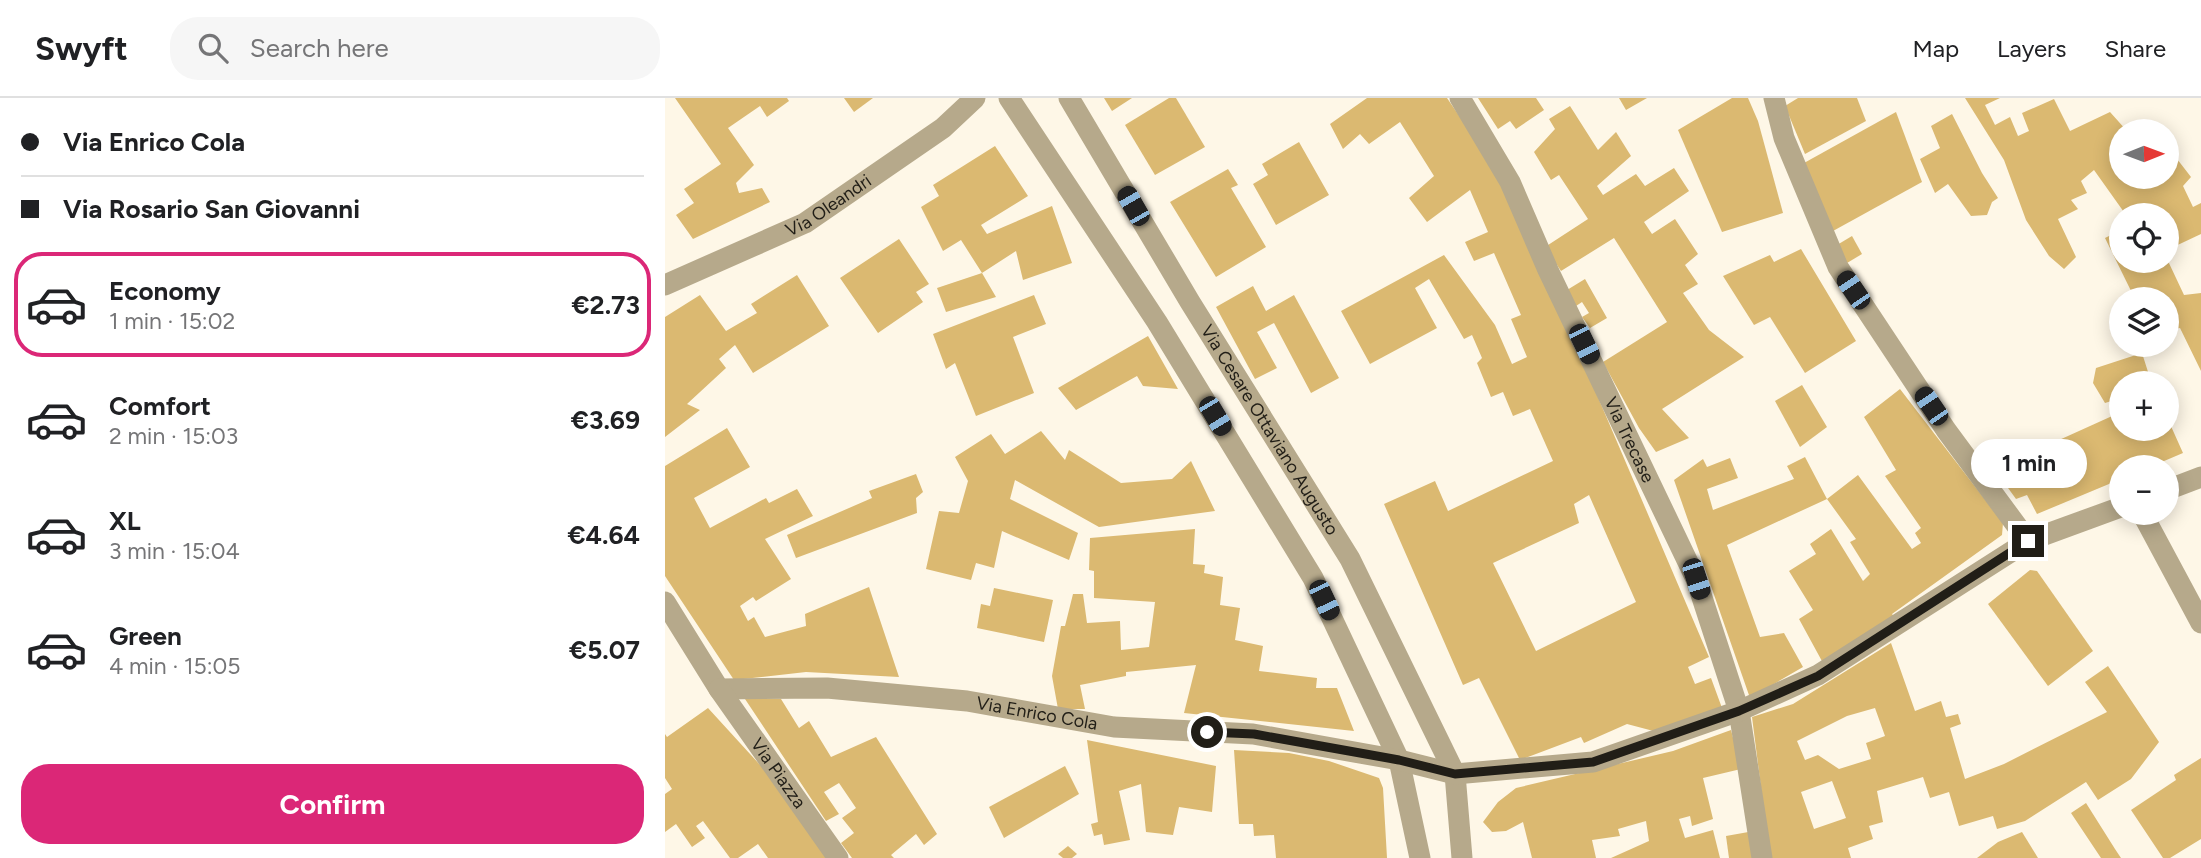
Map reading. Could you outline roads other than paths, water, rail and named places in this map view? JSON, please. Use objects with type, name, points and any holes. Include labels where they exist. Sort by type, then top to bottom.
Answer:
[{"type":"street","name":"Via Oleandri","points":[[665,285],[805,223],[943,128],[975,98]]},
{"type":"street","points":[[1009,98],[1157,322],[1313,578],[1399,760],[1420,858]]},
{"type":"street","name":"Via Cesare Ottaviano Augusto","points":[[1069,98],[1190,302],[1349,559],[1455,774]]},
{"type":"street","name":"Via Trecase","points":[[1460,98],[1510,182],[1548,270],[1696,579],[1739,711],[1762,858]]},
{"type":"street","points":[[1774,98],[1784,138],[1838,267],[1947,430],[2028,541]]},
{"type":"street","points":[[2179,485],[2201,477]]},
{"type":"street","name":"Via Enrico Cola","points":[[719,689],[827,688],[967,701],[1114,727],[1254,734],[1399,760],[1455,774],[1593,762],[1739,711],[1818,676],[2028,541],[2109,511]]},
{"type":"street","points":[[2148,525],[2201,623]]},
{"type":"street","points":[[665,602],[719,689]]},
{"type":"street","name":"Via Piazza","points":[[719,689],[838,858]]},
{"type":"street","points":[[1455,774],[1462,858]]}]
